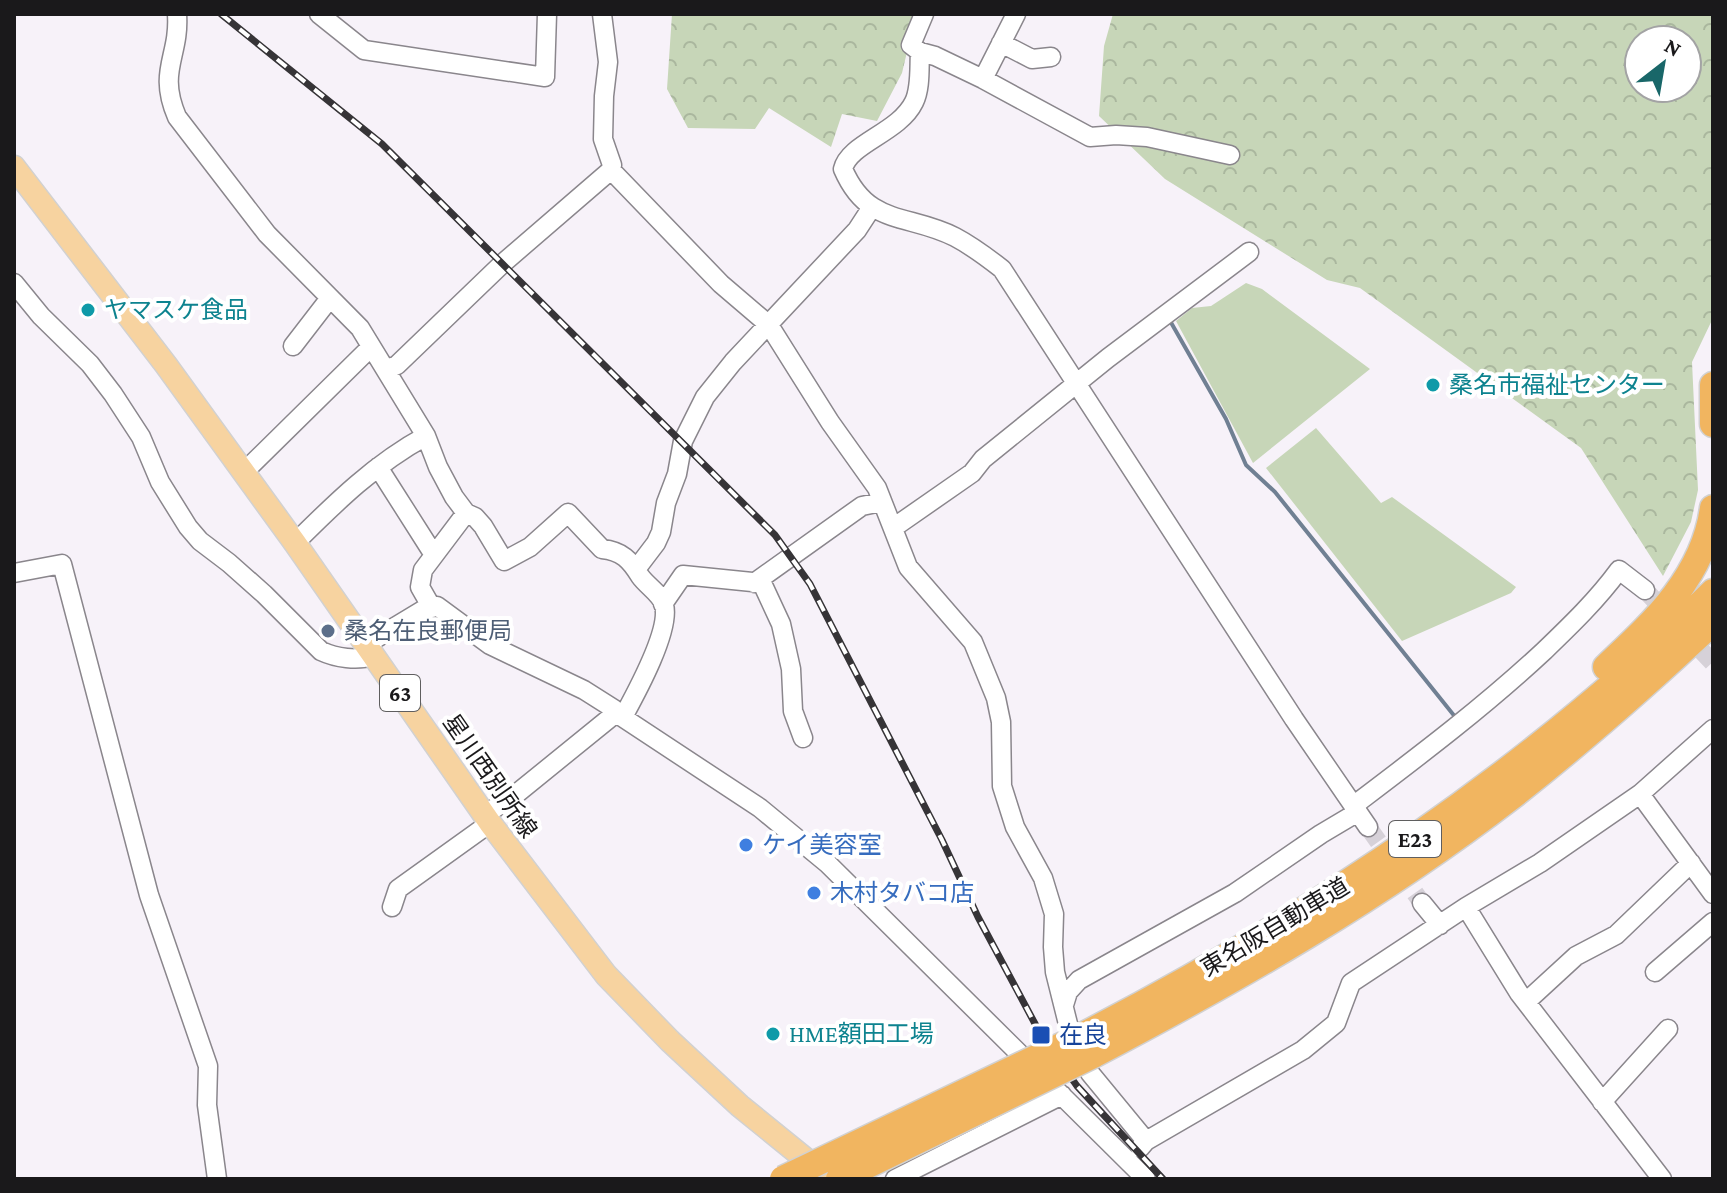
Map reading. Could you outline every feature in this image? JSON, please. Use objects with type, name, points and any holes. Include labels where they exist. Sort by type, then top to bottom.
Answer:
[{"type":"highway","points":[[1713,385],[1713,424]]},
{"type":"highway","points":[[1503,789],[1677,594],[1699,559],[1713,508]]},
{"type":"highway","name":"東名阪自動車道","points":[[1503,789],[1713,592]]},
{"type":"highway","name":"東名阪自動車道","points":[[839,1179],[1088,1046],[1172,990],[1305,912],[1429,830],[1503,789],[1650,681],[1713,622]]},
{"type":"highway","points":[[1503,789],[1592,740],[1713,639]]},
{"type":"highway","name":"東名阪自動車道","points":[[783,1179],[1088,1046]]},
{"type":"main road","name":"星川西別所線","points":[[14,167],[158,354],[295,543],[487,818],[606,975],[670,1041],[740,1106],[830,1179]]},
{"type":"street","points":[[177,14],[167,74],[168,96],[177,117],[267,234],[360,328],[426,436],[454,497],[466,513],[483,526],[504,561],[530,547],[568,513],[602,549],[618,550],[637,568],[638,574],[663,604]]},
{"type":"street","points":[[328,17],[364,50],[545,77],[547,14]]},
{"type":"street","points":[[386,370],[397,365],[502,264],[611,170],[603,139],[608,62],[602,14]]},
{"type":"street","points":[[924,14],[911,45],[920,52],[983,79],[1090,137],[1147,137],[1230,155]]},
{"type":"street","points":[[983,79],[1016,14]]},
{"type":"street","points":[[1001,43],[1032,59],[1051,57]]},
{"type":"street","points":[[920,52],[915,102],[898,122],[850,153],[843,169],[847,178],[858,196],[872,207],[954,237],[1002,269],[1360,815]]},
{"type":"street","points":[[611,170],[721,284],[769,325],[830,422],[877,488],[908,567],[973,642],[996,698],[1001,722],[1002,786],[1015,827],[1050,897],[1054,914],[1055,972],[1068,1024],[1090,1073],[1146,1141]]},
{"type":"street","points":[[637,568],[661,532],[666,503],[690,423],[723,373],[857,230],[872,207]]},
{"type":"street","points":[[893,528],[972,473],[983,459],[1076,383],[1249,252]]},
{"type":"street","points":[[14,283],[41,316],[90,364],[113,394],[141,437],[160,482],[188,527],[321,651],[329,655],[363,659],[369,650],[423,610],[437,606],[490,645],[584,690],[614,709],[760,808],[828,864],[1146,1179]]},
{"type":"street","points":[[293,346],[330,298]]},
{"type":"street","points":[[244,472],[371,347]]},
{"type":"street","points":[[295,543],[378,467],[426,436]]},
{"type":"street","points":[[378,467],[434,555]]},
{"type":"street","points":[[754,583],[862,506],[881,502]]},
{"type":"street","points":[[432,608],[420,587],[423,570],[466,513]]},
{"type":"street","points":[[14,573],[62,564],[149,895],[208,1066],[207,1105],[217,1179]]},
{"type":"street","points":[[1064,1005],[1068,992],[1079,980],[1235,893],[1321,834],[1360,815],[1596,602],[1622,564],[1645,590]]},
{"type":"street","points":[[392,907],[398,889],[620,715],[651,661],[663,620],[663,604],[683,575],[762,583],[781,624],[791,669],[793,711],[803,738]]},
{"type":"street","points":[[1132,1164],[1146,1141],[1303,1050],[1336,1023],[1351,983],[1466,907],[1540,863],[1640,794],[1713,729]]},
{"type":"street","points":[[1640,794],[1713,894]]},
{"type":"street","points":[[1526,1002],[1576,956],[1616,935],[1691,863]]},
{"type":"street","points":[[1422,903],[1440,925]]},
{"type":"street","points":[[1466,907],[1526,1002],[1662,1179]]},
{"type":"street","points":[[1655,972],[1713,922]]},
{"type":"street","points":[[1602,1102],[1668,1029]]},
{"type":"street","points":[[895,1179],[1062,1095]]},
{"type":"green space","points":[[672,14],[916,14],[902,73],[877,121],[842,114],[831,147],[769,108],[755,129],[688,128],[667,89]]},
{"type":"green space","points":[[1113,14],[1713,14],[1713,318],[1692,362],[1698,490],[1691,522],[1663,576],[1581,448],[1360,288],[1327,280],[1165,179],[1099,116],[1104,46]]},
{"type":"green space","points":[[1246,283],[1262,289],[1370,369],[1253,463],[1176,321],[1192,308],[1211,306]]},
{"type":"green space","points":[[1316,428],[1381,503],[1392,497],[1516,587],[1511,593],[1402,641],[1266,468]]},
{"type":"waterway","points":[[1169,319],[1226,419],[1246,465],[1275,492],[1456,718]]},
{"type":"tunnel","points":[[1645,590],[1713,663]]},
{"type":"tunnel","points":[[1368,827],[1422,903]]},
{"type":"railway","points":[[221,14],[382,144],[775,535],[810,584],[1041,1035],[1077,1086],[1163,1179]]},
{"type":"place","name":"ヤマスケ食品","points":[[88,310]]},
{"type":"place","name":"桑名市福祉センター","points":[[1433,385]]},
{"type":"place","name":"桑名在良郵便局","points":[[328,631]]},
{"type":"place","name":"ケイ美容室","points":[[746,845]]},
{"type":"place","name":"木村タバコ店","points":[[814,893]]},
{"type":"place","name":"HME額田工場","points":[[773,1034]]},
{"type":"place","name":"在良","points":[[1041,1035]]}]
